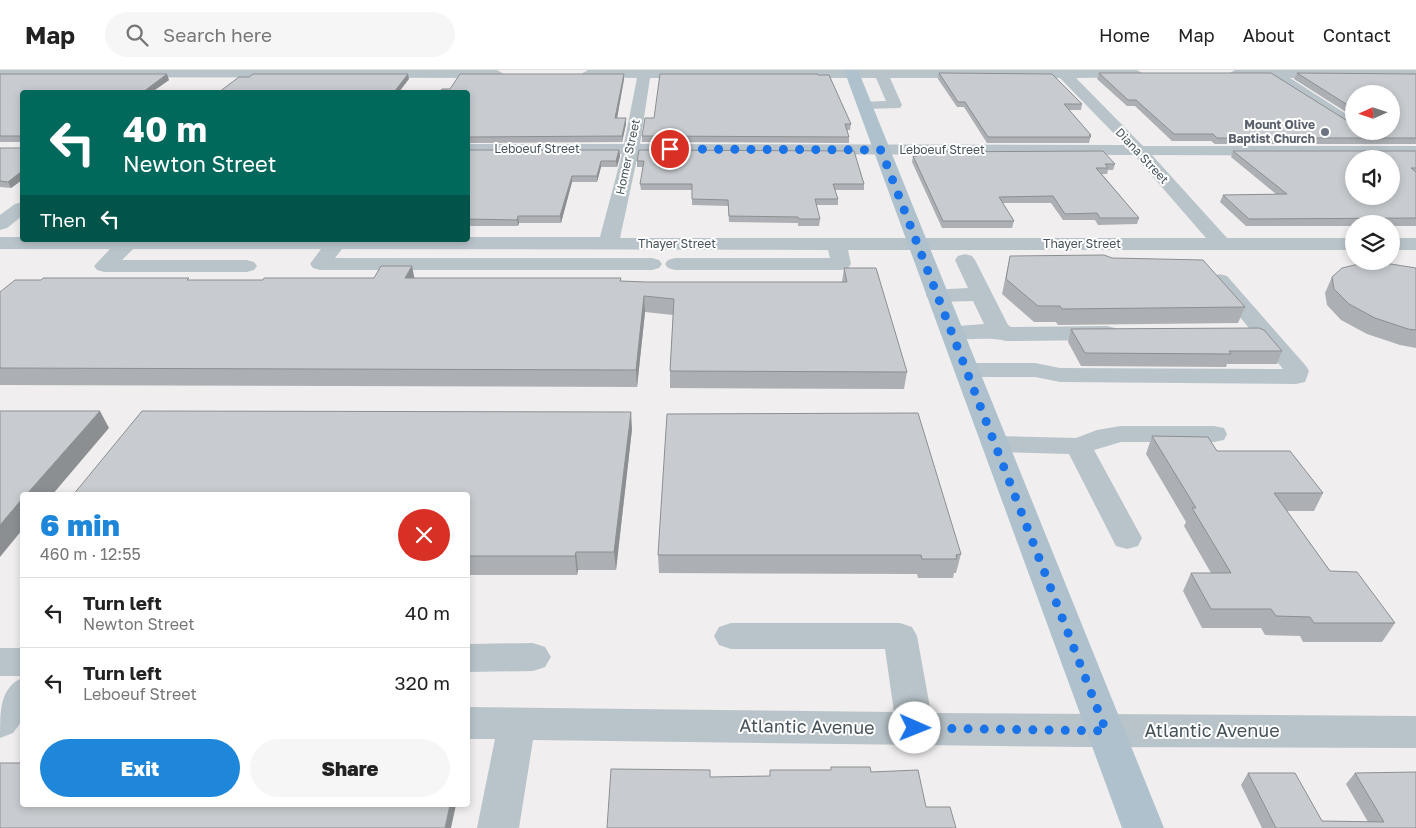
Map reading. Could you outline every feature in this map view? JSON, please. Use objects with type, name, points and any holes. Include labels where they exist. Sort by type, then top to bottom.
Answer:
[{"type":"main road","points":[[856,83],[1143,828]]},
{"type":"street","points":[[0,84],[24,72]]},
{"type":"street","points":[[0,74],[24,72],[240,72],[431,76],[514,74]]},
{"type":"street","points":[[190,88],[213,72]]},
{"type":"street","points":[[220,88],[240,72]]},
{"type":"street","points":[[572,74],[644,72],[856,83],[883,79],[924,84],[920,74],[1062,72],[1146,74]]},
{"type":"street","name":"Homer Street","points":[[609,244],[630,149],[644,72]]},
{"type":"street","name":"Diana Street","points":[[1062,72],[1137,149],[1222,244]]},
{"type":"street","points":[[1272,72],[1345,120]]},
{"type":"street","points":[[1223,74],[1272,72],[1416,74]]},
{"type":"street","points":[[856,83],[895,105],[883,79]]},
{"type":"street","points":[[1376,140],[1390,150]]},
{"type":"street","name":"Leboeuf Street","points":[[470,149],[1345,151]]},
{"type":"street","name":"Leboeuf Street","points":[[1400,151],[1416,151]]},
{"type":"street","points":[[1400,156],[1416,167]]},
{"type":"street","points":[[0,224],[20,209]]},
{"type":"street","name":"Thayer Street","points":[[9,244],[300,242],[1345,244]]},
{"type":"street","points":[[128,243],[104,266],[247,266]]},
{"type":"street","points":[[336,243],[320,264],[652,264]]},
{"type":"street","points":[[675,264],[841,264],[837,244]]},
{"type":"street","points":[[1400,244],[1415,245]]},
{"type":"street","points":[[965,260],[998,330],[1006,334],[1125,333]]},
{"type":"street","points":[[966,370],[1035,370],[1060,375],[1296,377],[1297,372],[1264,332],[1210,269],[1203,268]]},
{"type":"street","points":[[937,295],[981,294]]},
{"type":"street","points":[[952,332],[1001,331]]},
{"type":"street","points":[[1234,332],[1264,332]]},
{"type":"street","points":[[995,444],[1078,446],[1107,436],[1121,434],[1214,434]]},
{"type":"street","points":[[1078,446],[1126,538]]},
{"type":"street","points":[[731,636],[900,636],[915,728]]},
{"type":"street","points":[[470,658],[533,657]]},
{"type":"street","points":[[0,662],[20,662]]},
{"type":"street","points":[[0,722],[20,696]]},
{"type":"street","points":[[0,722],[20,722]]},
{"type":"street","name":"Atlantic Avenue","points":[[470,723],[1106,731],[1416,732]]},
{"type":"street","points":[[498,828],[517,724]]},
{"type":"building","points":[[939,73],[1052,74],[1082,104],[1064,104],[1091,137],[988,137],[965,102],[958,102]]},
{"type":"building","points":[[1099,73],[1271,73],[1345,119],[1345,138],[1217,138],[1213,134],[1174,134],[1136,100],[1128,100]]},
{"type":"building","points":[[1297,73],[1416,74],[1416,138],[1400,138],[1400,85],[1345,85],[1345,103]]},
{"type":"building","points":[[0,74],[167,74],[146,90],[20,90],[20,136],[0,136]]},
{"type":"building","points":[[253,74],[408,74],[396,90],[222,90],[239,77],[249,77]]},
{"type":"building","points":[[460,74],[624,74],[615,118],[626,118],[622,136],[470,137],[470,90],[441,90],[450,89]]},
{"type":"building","points":[[660,74],[829,75],[851,124],[845,124],[849,137],[642,136],[645,118],[654,118]]},
{"type":"building","points":[[0,148],[20,148],[20,173],[8,182],[0,181]]},
{"type":"building","points":[[470,150],[619,150],[616,161],[601,161],[597,176],[572,176],[560,216],[518,216],[517,220],[470,219]]},
{"type":"building","points":[[639,150],[854,151],[864,184],[833,184],[838,199],[815,199],[820,219],[729,216],[728,200],[692,199],[692,184],[640,184],[644,161],[637,161]]},
{"type":"building","points":[[1103,151],[1115,164],[1105,164],[1108,168],[1096,168],[1139,218],[1100,218],[1097,213],[1065,214],[1053,196],[999,197],[1014,221],[943,221],[913,156],[917,156],[916,152]]},
{"type":"building","points":[[1233,151],[1345,151],[1345,205],[1400,205],[1400,151],[1416,151],[1416,168],[1411,168],[1416,172],[1416,218],[1400,218],[1400,215],[1345,215],[1345,218],[1249,219],[1223,195],[1287,194]]},
{"type":"building","points":[[1104,255],[1112,258],[1203,260],[1245,307],[1062,309],[1060,306],[1038,306],[1006,279],[1010,256]]},
{"type":"building","points":[[1400,265],[1416,268],[1416,330],[1375,318],[1349,304],[1334,289],[1332,277],[1345,267],[1345,270],[1400,270]]},
{"type":"building","points":[[381,266],[412,266],[405,278],[621,278],[620,281],[646,282],[847,282],[844,268],[876,268],[907,372],[670,371],[674,299],[644,296],[636,370],[0,368],[0,292],[15,280],[41,280],[43,278],[263,280],[264,278],[374,278]]},
{"type":"building","points":[[1259,328],[1264,330],[1282,351],[1229,351],[1231,354],[1085,353],[1071,329]]},
{"type":"building","points":[[0,411],[100,411],[29,492],[20,492],[20,501],[0,525]]},
{"type":"building","points":[[142,411],[631,412],[614,552],[576,552],[575,556],[470,556],[470,492],[75,492]]},
{"type":"building","points":[[918,413],[961,554],[956,555],[957,559],[922,559],[921,555],[658,555],[667,414]]},
{"type":"building","points":[[1152,436],[1208,437],[1217,451],[1290,451],[1323,493],[1274,493],[1330,571],[1357,572],[1395,623],[1314,623],[1310,617],[1276,616],[1271,609],[1211,609],[1191,573],[1231,573],[1192,508],[1196,508]]},
{"type":"building","points":[[0,763],[20,763],[20,807],[450,807],[445,828],[0,828]]},
{"type":"building","points":[[831,767],[870,767],[871,772],[918,770],[926,807],[950,807],[956,828],[607,828],[611,769],[710,770],[710,777],[770,776],[770,770],[831,770]]},
{"type":"building","points":[[1416,772],[1416,828],[1276,828],[1248,773],[1295,773],[1322,821],[1384,822],[1355,773]]},
{"type":"place","name":"Mount Olive Baptist Church","points":[[1325,132]]},
{"type":"route","points":[[670,149],[881,150],[1106,731],[915,728]]}]
